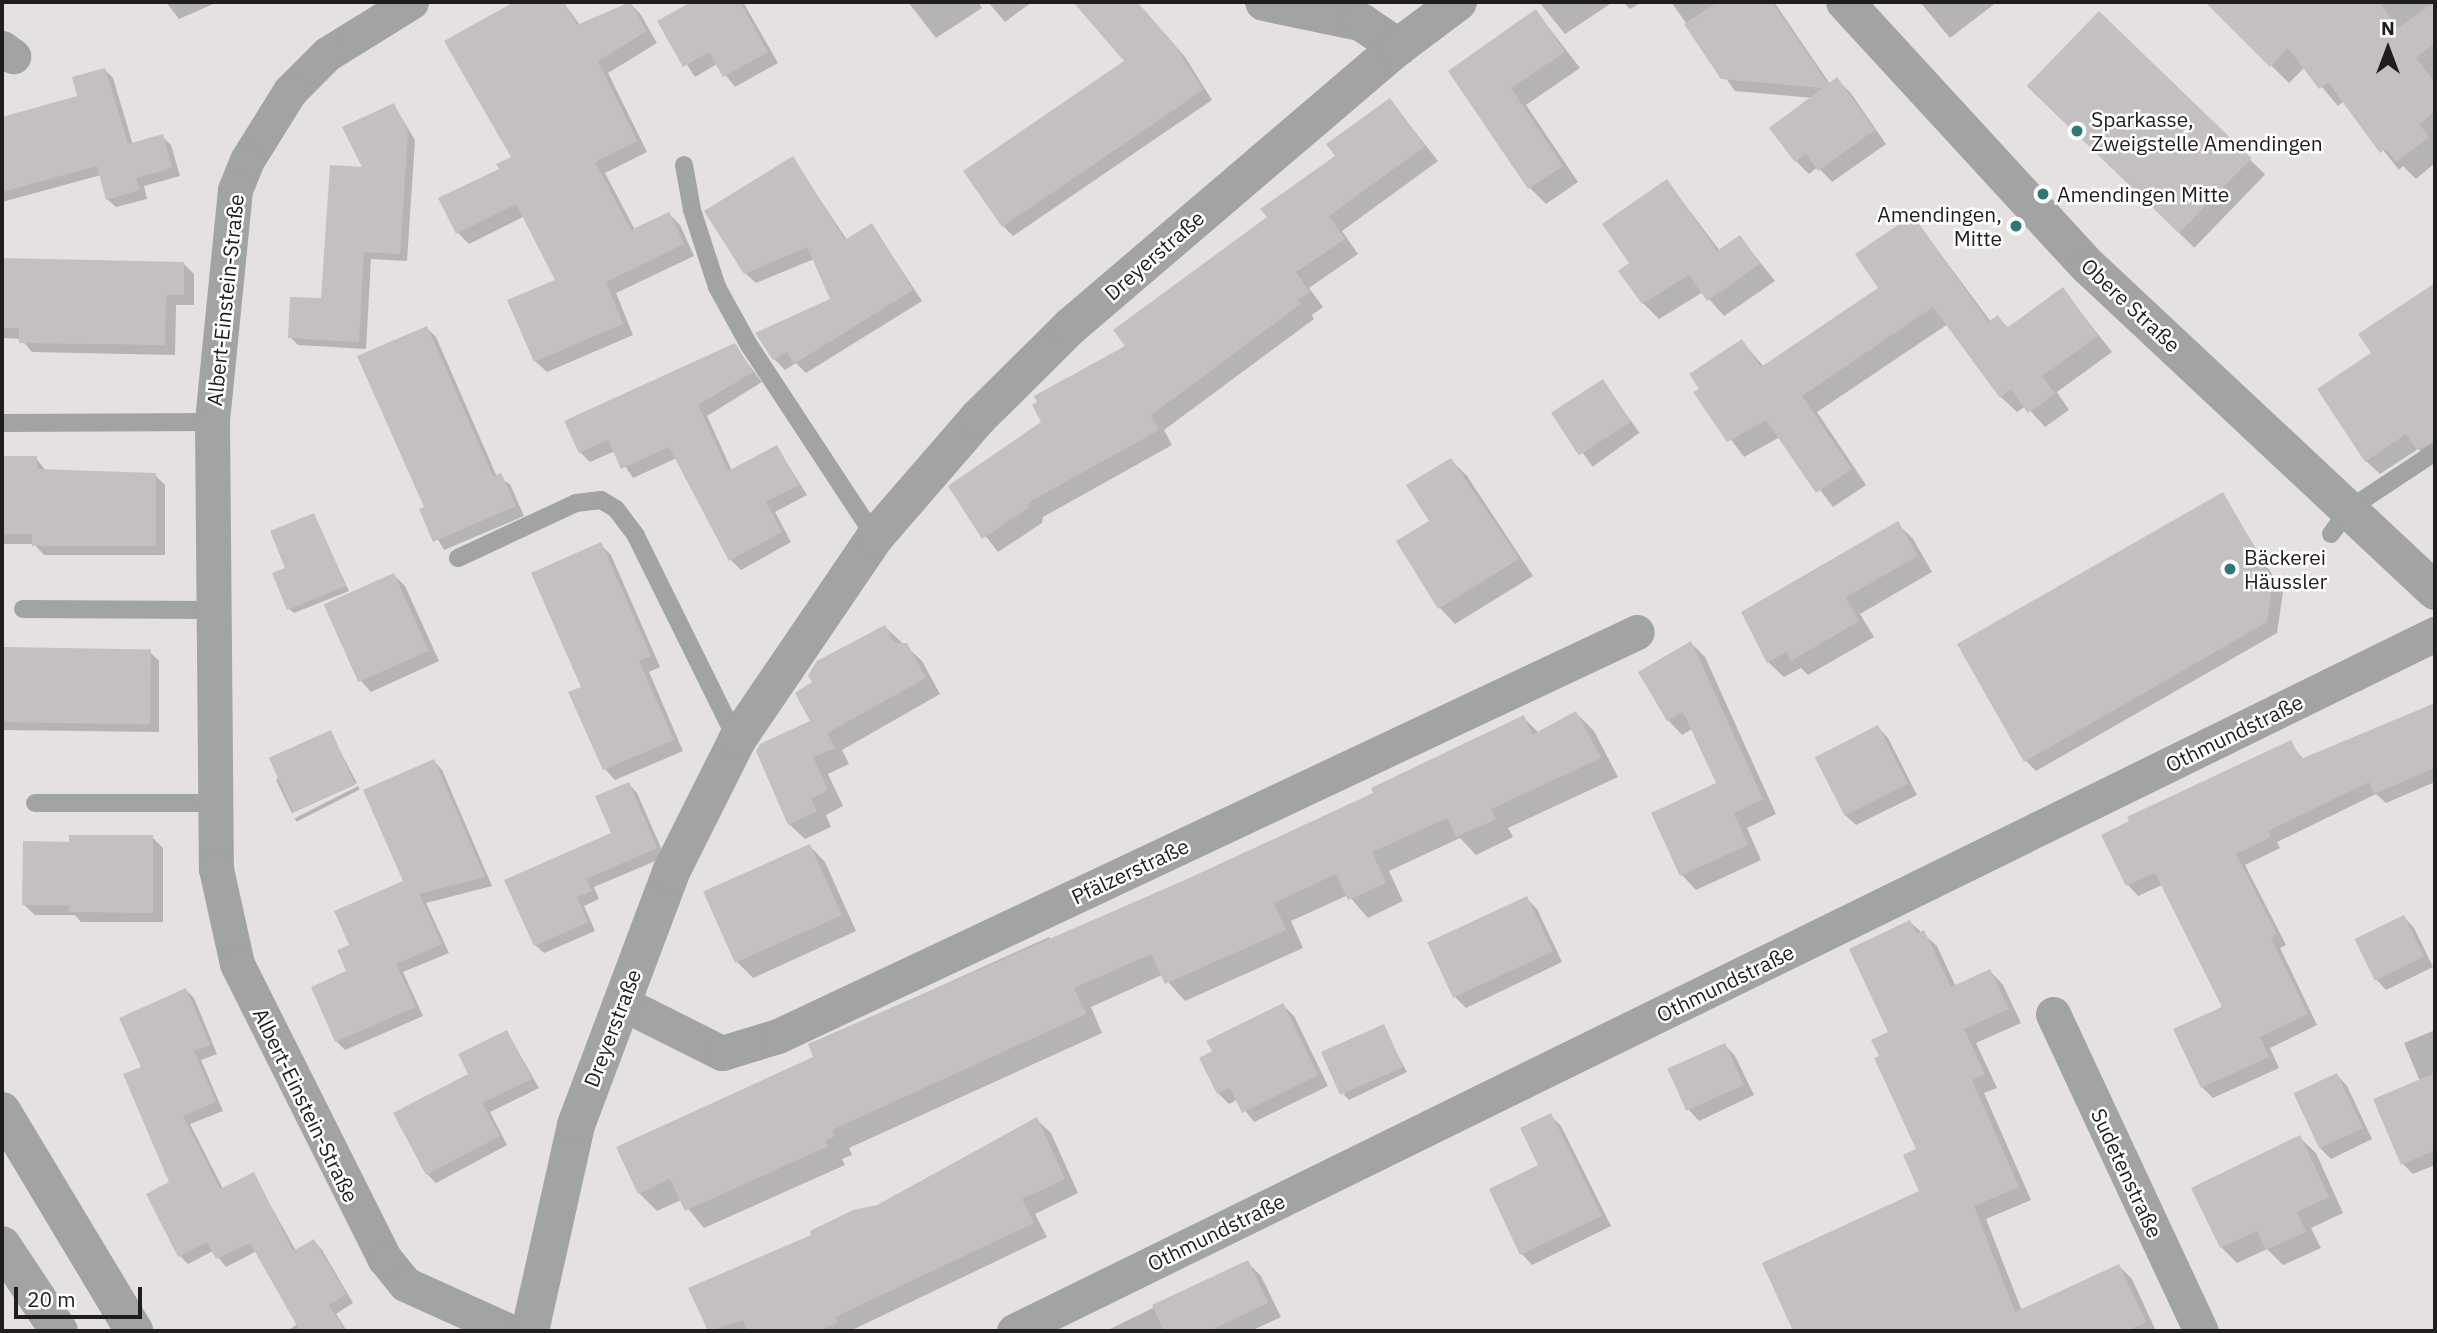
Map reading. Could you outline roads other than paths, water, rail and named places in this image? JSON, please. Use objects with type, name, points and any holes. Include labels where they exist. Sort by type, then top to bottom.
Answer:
[{"type":"street","name":"Albert-Einstein-Straße","points":[[411,2],[360,15],[327,54],[290,91],[247,160],[235,190],[212,422],[210,610],[216,869],[237,964],[360,1216],[405,1284],[509,1331]]},
{"type":"street","points":[[1265,2],[1361,22],[1398,47]]},
{"type":"street","name":"Dreyerstraße","points":[[530,1331],[576,1125],[671,872],[737,740],[875,537],[978,418],[1071,326],[1398,47],[1458,2]]},
{"type":"street","name":"Obere Straße","points":[[1845,2],[2089,267],[2340,521],[2435,591]]},
{"type":"street","name":"Pfälzerstraße","points":[[621,1002],[722,1053],[778,1036],[1637,632]]},
{"type":"street","name":"Othmundstraße","points":[[1014,1331],[2327,676],[2435,634]]},
{"type":"street","name":"Sudetenstraße","points":[[2053,1014],[2201,1331]]},
{"type":"street","points":[[2,1111],[134,1331]]},
{"type":"street","points":[[2,1245],[59,1331]]},
{"type":"lane","points":[[684,165],[692,209],[717,287],[749,345],[875,537]]},
{"type":"lane","name":"Albert-Einstein-Straße","points":[[2,423],[212,422]]},
{"type":"lane","points":[[2340,521],[2435,452]]},
{"type":"lane","points":[[458,558],[576,503],[600,500],[616,509],[636,536],[737,740]]},
{"type":"lane","points":[[23,609],[210,610]]},
{"type":"lane","points":[[35,803],[214,803]]},
{"type":"place","name":"Sparkasse, Zweigstelle Amendingen","points":[[2077,131]]},
{"type":"place","name":"Amendingen Mitte","points":[[2043,194]]},
{"type":"place","name":"Amendingen, Mitte","points":[[2016,226]]},
{"type":"place","name":"Bäckerei Häussler","points":[[2230,569]]}]
